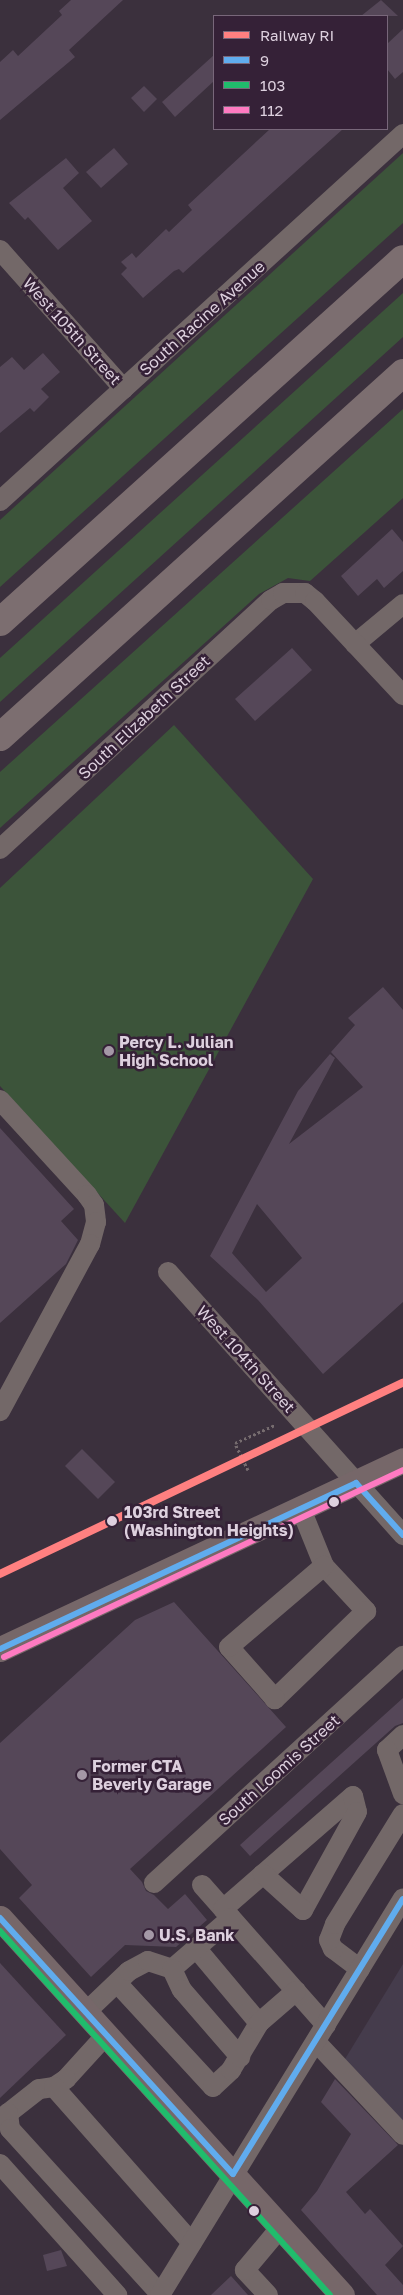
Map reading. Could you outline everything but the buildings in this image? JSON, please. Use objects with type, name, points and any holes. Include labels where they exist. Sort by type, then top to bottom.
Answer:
[{"type":"highway","points":[[0,622],[403,258]]},
{"type":"highway","points":[[0,737],[403,373]]},
{"type":"main road","points":[[0,1649],[403,1460]]},
{"type":"main road","points":[[0,1918],[281,2227],[336,2293]]},
{"type":"street","name":"South Racine Avenue","points":[[0,501],[403,134]]},
{"type":"street","name":"West 105th Street","points":[[3,260],[124,389]]},
{"type":"street","name":"South Elizabeth Street","points":[[0,850],[271,600],[293,591],[305,593],[315,601],[355,644]]},
{"type":"street","points":[[403,604],[355,644],[403,695]]},
{"type":"street","points":[[0,1100],[87,1195],[94,1205],[96,1222],[90,1244],[0,1411]]},
{"type":"street","name":"West 104th Street","points":[[168,1272],[403,1534]]},
{"type":"street","points":[[301,1509],[324,1566],[366,1611],[275,1699],[229,1647],[324,1566]]},
{"type":"street","name":"South Loomis Street","points":[[154,1883],[403,1656]]},
{"type":"street","points":[[403,1735],[387,1750],[403,1794]]},
{"type":"street","points":[[172,1969],[196,1948],[263,1874],[353,1796],[357,1812],[303,1910],[263,1874]]},
{"type":"street","points":[[360,1969],[333,1949],[329,1940],[335,1924],[403,1814]]},
{"type":"street","points":[[180,1860],[296,1991],[321,2033],[403,2134]]},
{"type":"street","points":[[106,2035],[66,2080],[54,2087],[39,2089],[8,2113],[10,2130],[160,2295],[403,1899]]},
{"type":"street","points":[[196,1948],[259,2023]]},
{"type":"street","points":[[86,2012],[130,1971],[148,1961],[172,1969],[182,1990],[240,2057]]},
{"type":"street","points":[[118,1984],[213,2086],[231,2070],[259,2023],[296,1991]]},
{"type":"street","points":[[54,2087],[192,2242]]},
{"type":"street","points":[[0,2164],[117,2295]]},
{"type":"street","points":[[268,2295],[245,2270],[281,2227]]},
{"type":"path","points":[[248,1470],[235,1444],[275,1425]]},
{"type":"shaded area","points":[[403,1964],[403,2124],[345,2059]]},
{"type":"green space","points":[[403,153],[403,223],[0,587],[0,520]]},
{"type":"green space","points":[[403,293],[403,337],[0,702],[0,658]]},
{"type":"green space","points":[[403,409],[403,498],[310,581],[288,578],[259,594],[0,828],[0,772]]},
{"type":"green space","name":"Percy L. Julian High School","points":[[174,725],[313,879],[125,1223],[0,1086],[0,888]]},
{"type":"rail line","name":"RI","points":[[0,1574],[403,1383]]},
{"type":"transit line","name":"112","points":[[4,1657],[403,1470]]},
{"type":"transit line","name":"9","points":[[0,1649],[356,1483],[403,1535]]},
{"type":"transit line","name":"9","points":[[0,1918],[233,2174],[403,1899]]},
{"type":"transit line","name":"103","points":[[0,1931],[330,2295]]},
{"type":"place","name":"Percy L. Julian High School","points":[[109,1051]]},
{"type":"place","name":"103rd Street (Washington Heights)","points":[[112,1521]]},
{"type":"place","name":"Former CTA Beverly Garage","points":[[82,1775]]},
{"type":"place","name":"U.S. Bank","points":[[149,1935]]}]
